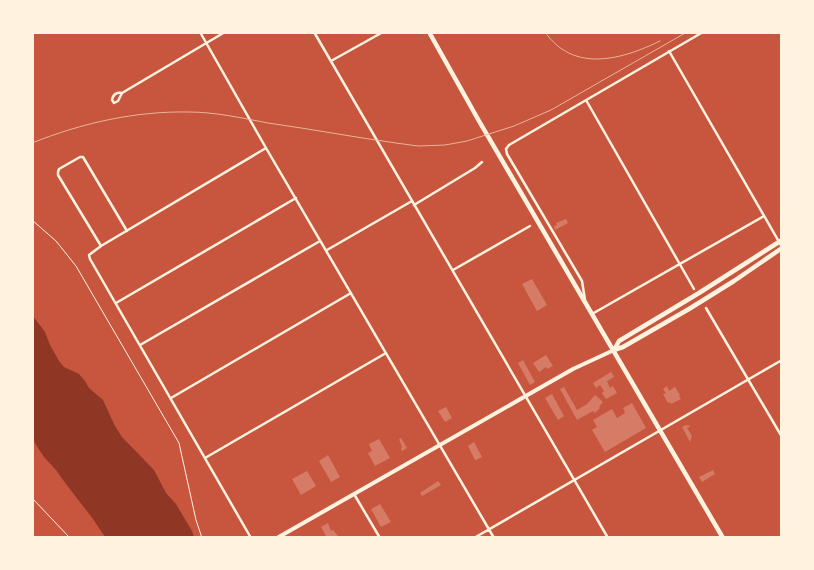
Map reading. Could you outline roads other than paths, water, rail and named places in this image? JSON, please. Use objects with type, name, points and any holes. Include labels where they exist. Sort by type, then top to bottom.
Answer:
[{"type":"main road","points":[[430,32],[479,121],[723,538]]},
{"type":"main road","points":[[614,350],[619,341],[780,241]]},
{"type":"main road","points":[[277,538],[573,369],[623,347],[689,309],[742,276],[782,247]]},
{"type":"street","points":[[200,32],[494,538]]},
{"type":"street","points":[[122,93],[118,102],[114,103],[112,97],[118,92],[122,93],[225,32]]},
{"type":"street","points":[[314,32],[608,538]]},
{"type":"street","points":[[331,61],[383,32]]},
{"type":"street","points":[[586,304],[582,281],[507,154],[506,149],[509,145],[703,32]]},
{"type":"street","points":[[669,51],[782,247]]},
{"type":"street","points":[[586,100],[694,289]]},
{"type":"street","points":[[251,538],[89,257],[90,253],[266,148]]},
{"type":"street","points":[[102,246],[58,175],[59,169],[80,156],[83,157],[126,231]]},
{"type":"street","points":[[414,205],[482,162]]},
{"type":"street","points":[[116,303],[296,198]]},
{"type":"street","points":[[326,250],[412,200]]},
{"type":"street","points":[[592,314],[764,216]]},
{"type":"street","points":[[452,271],[530,226]]},
{"type":"street","points":[[140,346],[320,241]]},
{"type":"street","points":[[170,398],[351,293]]},
{"type":"street","points":[[706,308],[782,437]]},
{"type":"street","points":[[205,458],[386,353]]},
{"type":"street","points":[[474,538],[782,360]]},
{"type":"street","points":[[354,494],[380,538]]},
{"type":"railway","points":[[545,32],[557,45],[570,54],[584,58],[600,59],[615,57],[646,48],[660,41]]},
{"type":"railway","points":[[32,143],[89,124],[129,116],[189,112],[209,113],[418,146],[445,145],[467,141],[514,126],[551,110],[687,32]]}]
